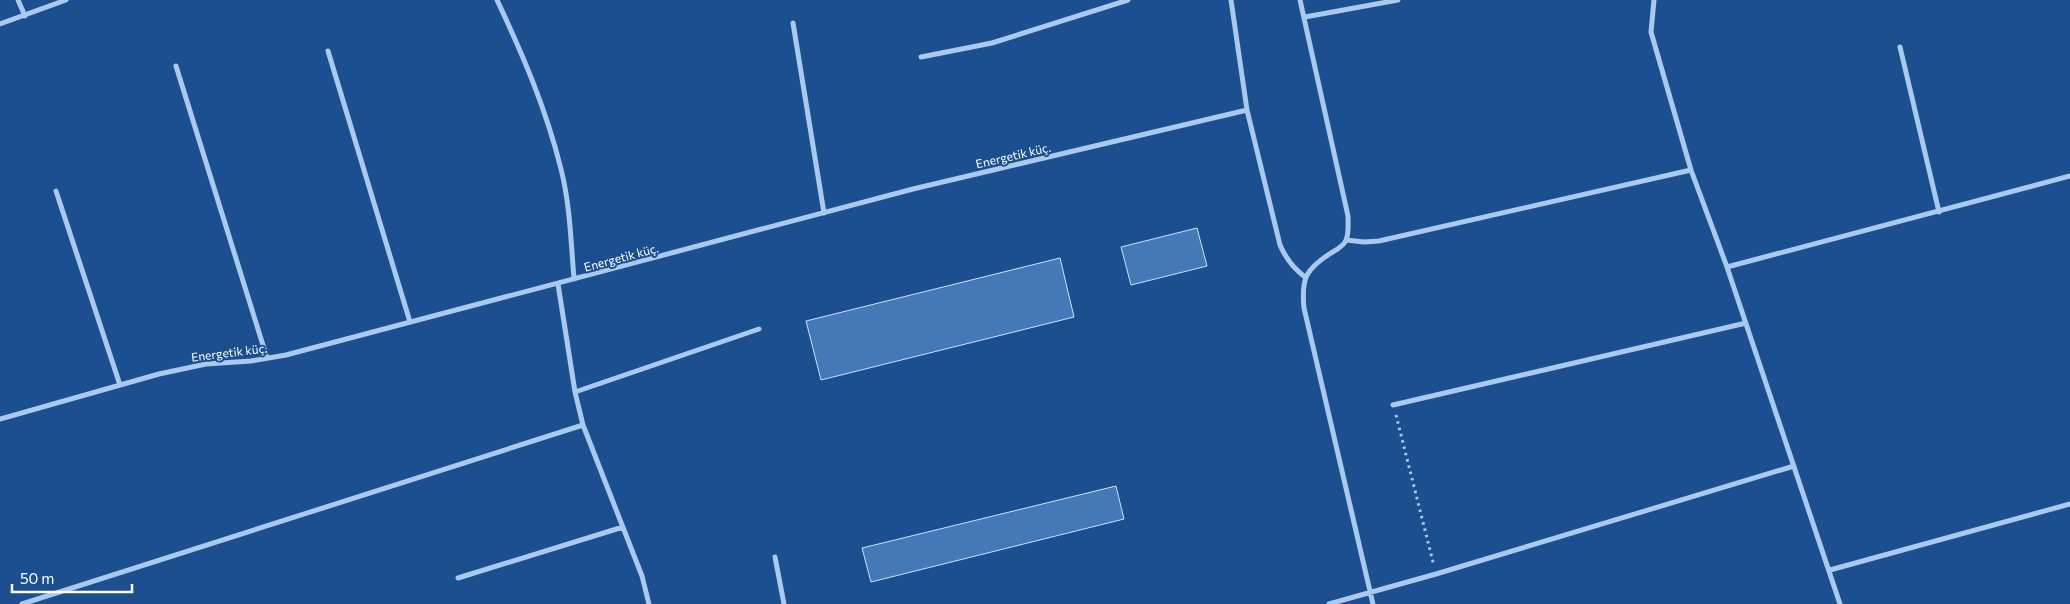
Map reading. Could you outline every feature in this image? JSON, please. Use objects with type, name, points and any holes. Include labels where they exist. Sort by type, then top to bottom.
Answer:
[{"type":"street","points":[[18,0],[25,16]]},
{"type":"street","points":[[0,24],[66,0]]},
{"type":"street","points":[[497,0],[527,65],[546,115],[566,200],[574,279]]},
{"type":"street","points":[[921,57],[992,43],[1115,2],[1128,0]]},
{"type":"street","points":[[1231,0],[1247,110],[1280,245],[1294,269],[1305,277]]},
{"type":"street","points":[[1300,0],[1348,216],[1346,240],[1338,249],[1312,267],[1305,277],[1302,291],[1304,308],[1373,604]]},
{"type":"street","points":[[1305,17],[1398,0]]},
{"type":"street","points":[[1654,0],[1651,32],[1691,170],[1728,267],[1840,604]]},
{"type":"street","points":[[793,24],[824,213]]},
{"type":"street","points":[[1900,47],[1939,212]]},
{"type":"street","points":[[328,51],[410,322]]},
{"type":"street","points":[[176,66],[267,358]]},
{"type":"street","name":"Energetik küç.","points":[[0,419],[120,385],[206,364],[267,358],[558,284],[922,187],[1247,110]]},
{"type":"street","points":[[1346,240],[1379,241],[1691,170]]},
{"type":"street","points":[[1728,267],[2070,176]]},
{"type":"street","points":[[56,191],[120,385]]},
{"type":"street","points":[[558,284],[575,392],[583,425],[642,576],[648,604]]},
{"type":"street","points":[[1394,405],[1746,323]]},
{"type":"street","points":[[575,392],[759,329]]},
{"type":"street","points":[[22,604],[583,425]]},
{"type":"street","points":[[1329,604],[1436,574],[1794,466]]},
{"type":"street","points":[[1830,570],[2070,504]]},
{"type":"street","points":[[458,578],[622,527]]},
{"type":"street","points":[[775,556],[784,604]]},
{"type":"path","points":[[1394,405],[1436,574]]},
{"type":"building","points":[[1197,228],[1207,266],[1131,285],[1121,247]]},
{"type":"building","points":[[1060,258],[1074,317],[821,380],[806,321]]},
{"type":"building","points":[[1116,486],[1124,519],[871,582],[862,548]]}]
